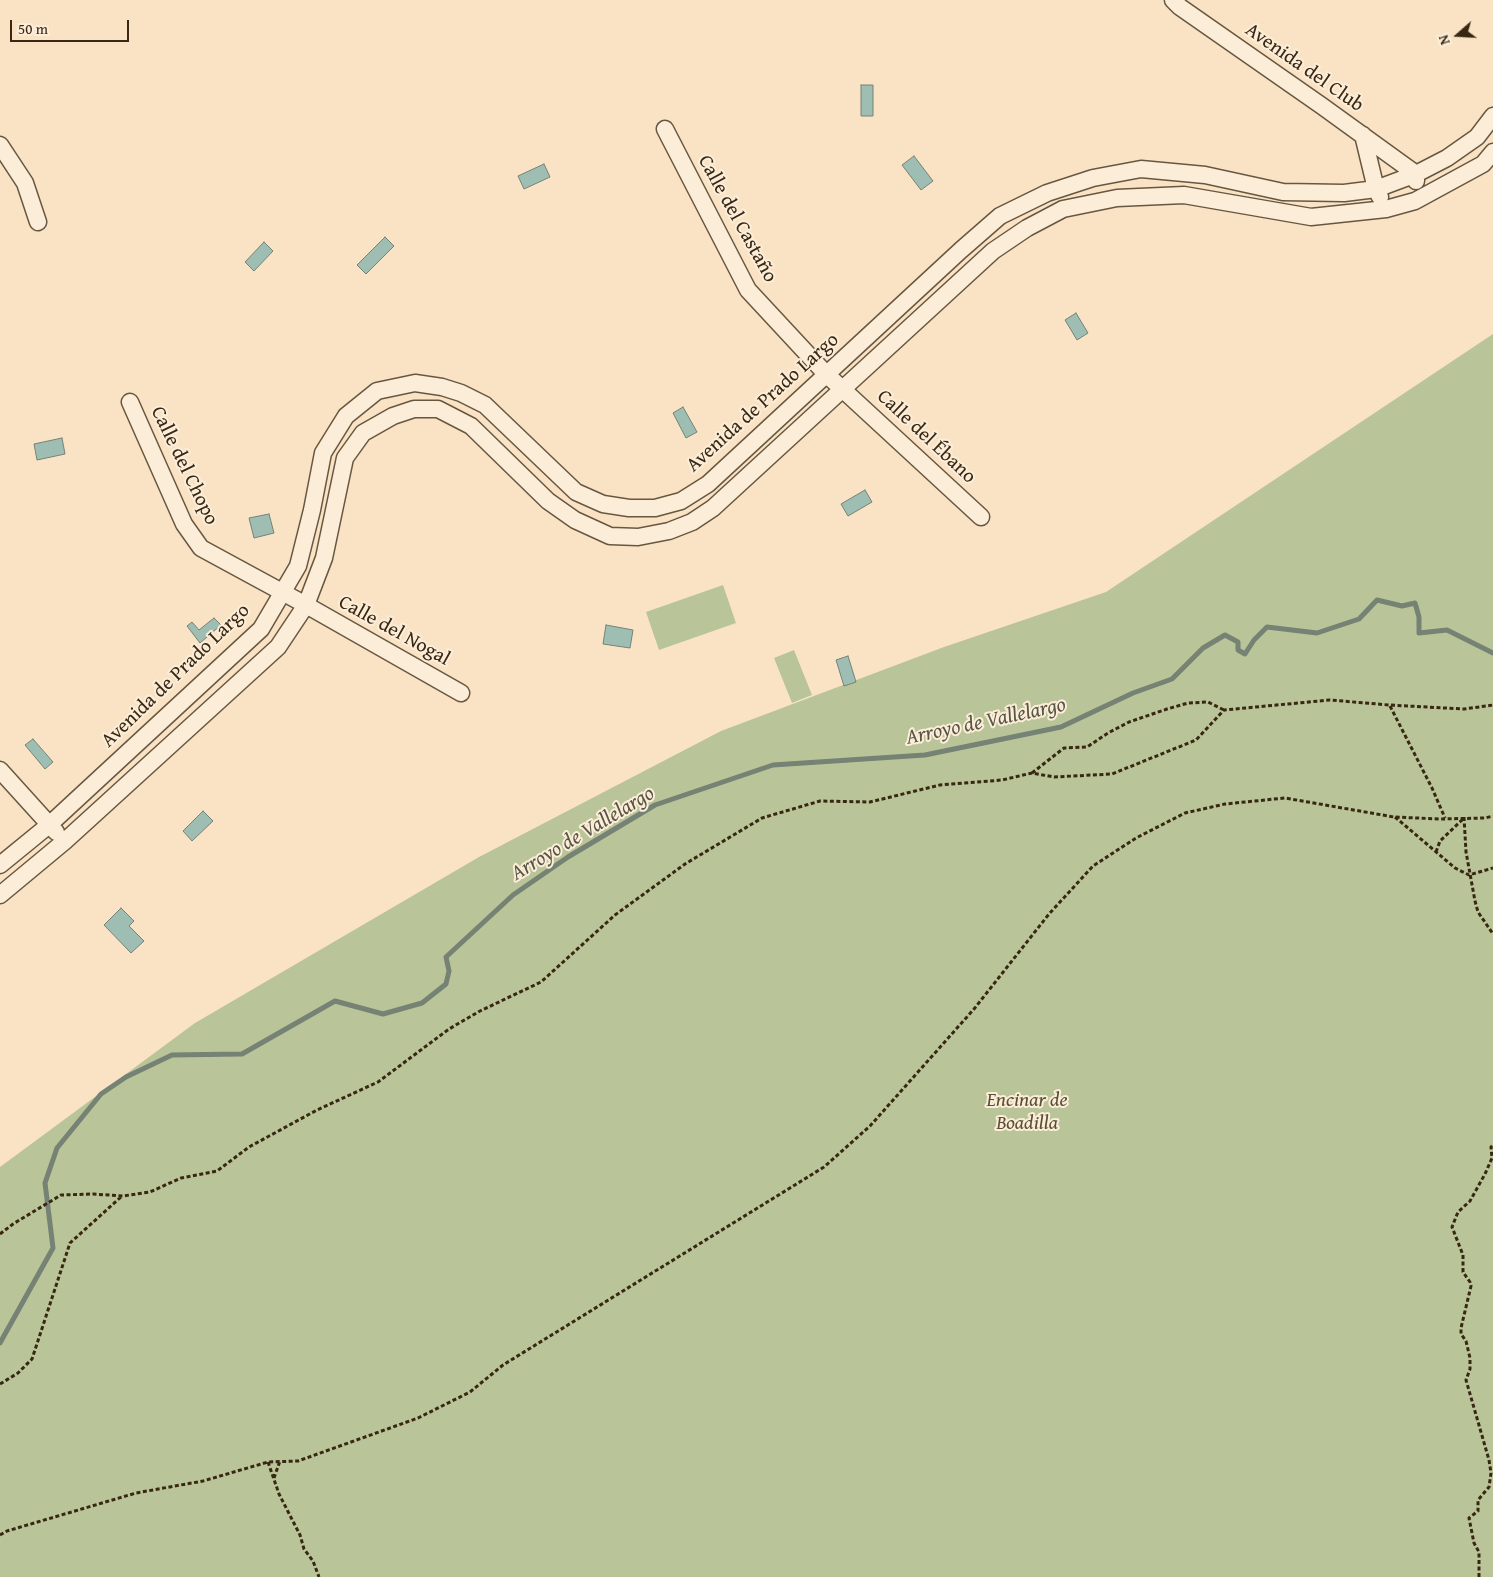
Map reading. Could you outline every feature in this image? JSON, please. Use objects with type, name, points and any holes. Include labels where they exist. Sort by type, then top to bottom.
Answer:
[{"type":"street","name":"Avenida del Club","points":[[1173,0],[1180,7],[1416,174]]},
{"type":"street","name":"Avenida de Prado Largo","points":[[0,865],[49,825],[261,628],[298,566],[312,510],[323,453],[346,416],[377,391],[415,383],[442,387],[461,393],[485,405],[576,492],[603,504],[629,508],[655,508],[681,501],[708,484],[1000,216],[1048,193],[1093,178],[1141,169],[1205,175],[1283,192],[1344,193],[1376,189],[1416,174],[1448,158],[1477,137],[1493,116]]},
{"type":"street","name":"Calle del Castaño","points":[[665,129],[748,290],[826,374],[842,388]]},
{"type":"street","name":"Avenida del Club","points":[[1362,135],[1376,189],[1386,209]]},
{"type":"street","points":[[0,146],[25,183],[38,222]]},
{"type":"street","name":"Avenida de Prado Largo","points":[[0,895],[64,841],[278,647],[306,605],[324,558],[345,458],[363,433],[393,416],[414,409],[438,409],[471,426],[548,501],[576,520],[610,536],[638,538],[669,531],[692,522],[713,508],[993,251],[1027,228],[1063,210],[1117,198],[1184,195],[1311,217],[1386,209],[1415,201],[1483,164],[1493,152]]},
{"type":"street","points":[[1415,201],[1416,174]]},
{"type":"street","name":"Calle del Ébano","points":[[842,388],[981,517]]},
{"type":"street","name":"Calle del Chopo","points":[[130,402],[184,524],[201,548],[282,594],[306,605]]},
{"type":"street","name":"Calle del Nogal","points":[[306,605],[461,693]]},
{"type":"street","points":[[0,770],[64,841]]},
{"type":"path","points":[[1032,773],[1064,748],[1087,747],[1129,722],[1188,703],[1208,702],[1224,710],[1330,700],[1464,709],[1493,705]]},
{"type":"path","points":[[1389,705],[1415,752],[1444,818]]},
{"type":"path","points":[[0,1234],[61,1194],[123,1196],[150,1192],[181,1178],[217,1171],[249,1147],[318,1110],[378,1082],[449,1029],[480,1011],[541,982],[615,915],[685,864],[762,818],[820,801],[870,802],[940,785],[1002,780],[1032,773],[1054,776],[1112,774],[1196,740],[1224,710]]},
{"type":"path","points":[[0,1535],[24,1526],[136,1493],[203,1480],[268,1462],[298,1461],[418,1418],[470,1392],[503,1365],[824,1167],[877,1119],[974,1009],[1049,914],[1093,866],[1136,838],[1185,813],[1225,804],[1285,798],[1394,816],[1485,818],[1493,816]]},
{"type":"path","points":[[1394,816],[1455,868],[1469,875],[1493,868]]},
{"type":"path","points":[[1436,852],[1440,841],[1464,817]]},
{"type":"path","points":[[1464,817],[1469,875],[1478,912],[1493,934]]},
{"type":"path","points":[[1479,1577],[1479,1552],[1474,1543],[1469,1518],[1478,1511],[1478,1500],[1489,1487],[1491,1473],[1466,1380],[1470,1369],[1470,1358],[1466,1341],[1461,1334],[1461,1328],[1471,1286],[1463,1272],[1463,1255],[1452,1227],[1458,1212],[1470,1201],[1485,1174],[1492,1158],[1491,1147],[1493,1144]]},
{"type":"path","points":[[0,1384],[18,1373],[32,1359],[70,1243],[123,1196]]},
{"type":"path","points":[[274,1478],[280,1461]]},
{"type":"path","points":[[268,1462],[279,1494],[300,1535],[304,1549],[313,1560],[319,1577]]},
{"type":"green space","name":"Encinar de Boadilla","points":[[1493,334],[1493,1577],[0,1577],[0,1167],[195,1023],[479,857],[721,731],[944,647],[1106,592]]},
{"type":"green space","points":[[723,585],[736,623],[659,650],[646,612]]},
{"type":"green space","points":[[794,650],[812,695],[792,703],[774,658]]},
{"type":"water","points":[[861,85],[873,85],[873,116],[861,116]]},
{"type":"water","points":[[914,156],[933,181],[921,190],[902,165]]},
{"type":"water","points":[[544,164],[550,177],[524,189],[518,176]]},
{"type":"water","points":[[385,237],[394,246],[366,274],[357,265]]},
{"type":"water","points":[[264,242],[273,251],[254,271],[245,262]]},
{"type":"water","points":[[1076,313],[1088,333],[1077,340],[1065,320]]},
{"type":"water","points":[[683,407],[697,432],[686,438],[673,413]]},
{"type":"water","points":[[62,438],[65,454],[37,460],[34,444]]},
{"type":"water","points":[[865,490],[872,502],[848,516],[841,504]]},
{"type":"water","points":[[269,514],[274,533],[254,538],[249,518]]},
{"type":"water","points":[[214,618],[221,625],[200,643],[187,626],[192,622],[199,630]]},
{"type":"water","points":[[606,625],[633,630],[630,648],[603,644]]},
{"type":"water","points":[[848,656],[856,682],[844,686],[836,660]]},
{"type":"water","points":[[33,739],[53,762],[45,769],[25,745]]},
{"type":"water","points":[[203,811],[213,821],[192,841],[183,831]]},
{"type":"water","points":[[121,908],[134,921],[129,926],[144,941],[131,953],[104,925]]},
{"type":"waterway","name":"Arroyo de Vallelargo","points":[[0,1343],[53,1248],[45,1183],[57,1148],[101,1094],[126,1077],[172,1055],[242,1054],[335,1001],[383,1014],[422,1003],[446,984],[449,971],[446,957],[513,895],[568,857],[655,805],[773,765],[925,755],[1061,727],[1133,693],[1172,679],[1203,648],[1225,635],[1238,642],[1238,650],[1245,654],[1254,640],[1267,627],[1317,633],[1359,619],[1377,600],[1402,606],[1415,603],[1419,617],[1419,633],[1447,630],[1493,653]]}]
